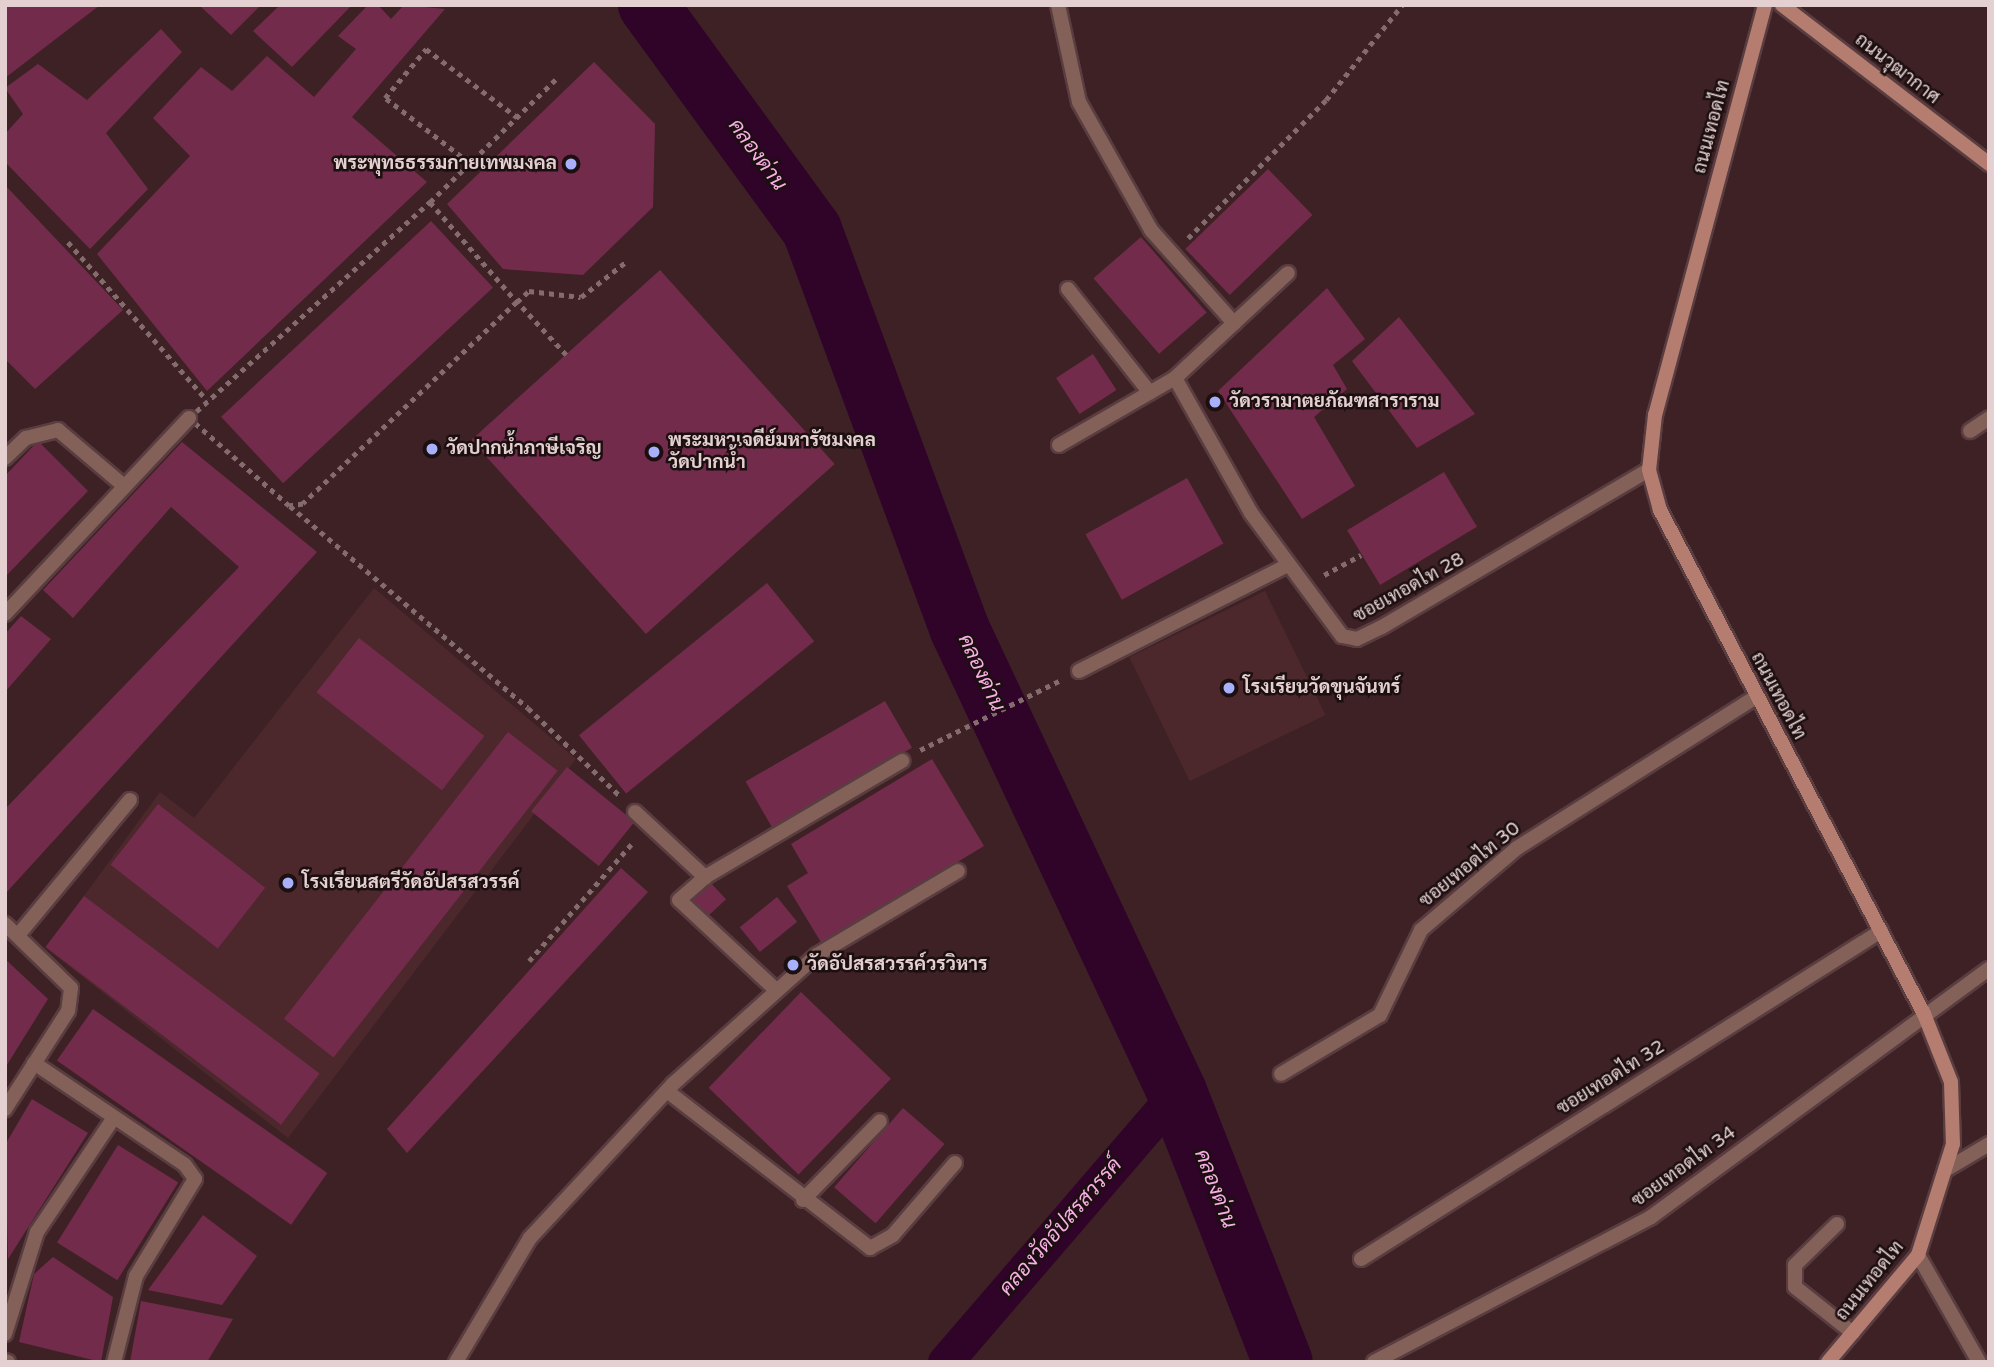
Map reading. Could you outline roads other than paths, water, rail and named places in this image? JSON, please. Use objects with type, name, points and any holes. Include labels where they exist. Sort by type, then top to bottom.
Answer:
[{"type":"main road","name":"ถนนเทอดไท","points":[[1765,5],[1655,415],[1649,470],[1660,510],[1924,1014],[1951,1082],[1947,1169],[1918,1255],[1828,1362]]},
{"type":"main road","name":"ถนนวุฒากาศ","points":[[1782,5],[1989,164]]},
{"type":"street","points":[[1058,5],[1079,102],[1152,230],[1234,323]]},
{"type":"street","points":[[1059,445],[1175,378],[1288,273]]},
{"type":"street","points":[[1068,289],[1150,393]]},
{"type":"street","name":"ซอยเทอดไท 28","points":[[1175,378],[1302,587],[1334,630],[1357,639],[1649,470]]},
{"type":"street","points":[[5,614],[189,418]]},
{"type":"street","points":[[1970,431],[1989,418]]},
{"type":"street","points":[[5,458],[26,438],[58,430],[124,486]]},
{"type":"street","points":[[1079,671],[1288,565]]},
{"type":"street","name":"ซอยเทอดไท 30","points":[[1281,1074],[1380,1015],[1421,930],[1517,848],[1756,696]]},
{"type":"street","points":[[776,990],[679,900],[705,877],[902,761]]},
{"type":"street","points":[[19,934],[130,800]]},
{"type":"street","points":[[635,812],[705,877]]},
{"type":"street","points":[[456,1362],[530,1238],[667,1091],[776,990],[869,920],[958,871]]},
{"type":"street","points":[[5,924],[19,934],[71,988],[68,1011],[5,1109]]},
{"type":"street","name":"ซอยเทอดไท 32","points":[[1361,1259],[1881,931]]},
{"type":"street","name":"ซอยเทอดไท 34","points":[[1374,1362],[1651,1217],[1924,1014],[1989,969]]},
{"type":"street","points":[[34,1063],[113,1119],[185,1165],[195,1179],[136,1276],[114,1362]]},
{"type":"street","points":[[667,1091],[852,1239],[880,1247],[955,1163]]},
{"type":"street","points":[[5,1334],[37,1232],[113,1119]]},
{"type":"street","points":[[803,1200],[880,1121]]},
{"type":"street","points":[[1947,1169],[1989,1144]]},
{"type":"street","points":[[1837,1224],[1796,1265],[1795,1287],[1853,1333]]},
{"type":"street","points":[[1918,1255],[1979,1362]]},
{"type":"waterway","name":"คลองด่าน","points":[[648,5],[812,230],[960,630],[1177,1092],[1283,1362]]},
{"type":"waterway","name":"คลองวัดอัปสรสวรรค์","points":[[945,1362],[1177,1092]]},
{"type":"place","name":"พระพุทธธรรมกายเทพมงคล","points":[[571,164]]},
{"type":"place","name":"วัดวรามาตยภัณฑสาราราม","points":[[1215,402]]},
{"type":"place","name":"วัดปากน้ำภาษีเจริญ","points":[[432,449]]},
{"type":"place","name":"พระมหาเจดีย์มหารัชมงคล วัดปากน้ำ","points":[[654,452]]},
{"type":"place","name":"โรงเรียนวัดขุนจันทร์","points":[[1229,688]]},
{"type":"place","name":"โรงเรียนสตรีวัดอัปสรสวรรค์","points":[[288,883]]},
{"type":"place","name":"วัดอัปสรสวรรค์วรวิหาร","points":[[793,965]]}]
